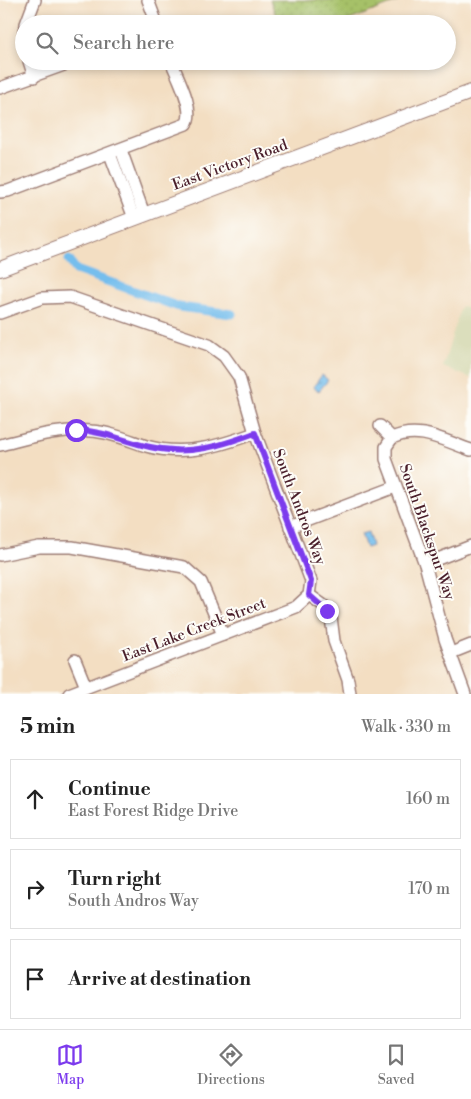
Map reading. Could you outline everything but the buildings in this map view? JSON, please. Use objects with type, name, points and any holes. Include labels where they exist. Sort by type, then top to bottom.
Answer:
[{"type":"main road","name":"East Victory Road","points":[[0,269],[471,92]]},
{"type":"street","points":[[29,15],[34,0]]},
{"type":"street","points":[[148,0],[154,15]]},
{"type":"street","points":[[32,70],[34,76]]},
{"type":"street","points":[[0,88],[50,70]]},
{"type":"street","points":[[0,192],[8,191],[181,127],[189,120],[190,110],[174,70]]},
{"type":"street","points":[[116,152],[139,216]]},
{"type":"street","name":"South Andros Way","points":[[0,313],[42,298],[70,298],[209,345],[224,356],[239,377],[255,433],[311,581],[309,595]]},
{"type":"street","points":[[380,426],[392,438],[404,432],[417,432],[471,450]]},
{"type":"street","points":[[0,445],[60,432],[83,430],[104,432],[161,449],[194,451],[223,445],[255,433]]},
{"type":"street","name":"South Blackspur Way","points":[[392,438],[386,447],[386,459],[425,564],[450,653],[465,694]]},
{"type":"street","points":[[290,526],[395,487]]},
{"type":"street","points":[[425,564],[471,546]]},
{"type":"street","points":[[0,555],[38,547],[82,548],[178,564],[192,572],[202,586],[223,634]]},
{"type":"street","points":[[309,595],[323,605],[330,617],[334,641],[348,680],[350,694]]},
{"type":"street","name":"East Lake Creek Street","points":[[69,694],[296,606],[309,595]]},
{"type":"street","points":[[450,653],[471,645]]},
{"type":"street","points":[[75,660],[86,687]]},
{"type":"shaded area","points":[[461,306],[471,308],[471,378],[443,367]]},
{"type":"green space","points":[[270,0],[402,0],[363,15],[276,15]]},
{"type":"water","points":[[322,375],[328,380],[319,391],[313,387]]},
{"type":"water","points":[[368,532],[372,546],[366,548],[361,534]]},
{"type":"waterway","points":[[69,260],[76,270],[179,307],[232,314]]},
{"type":"route","points":[[76,430],[104,432],[147,446],[177,451],[194,451],[210,448],[255,433],[311,581],[309,595],[318,600],[327,611]]}]
